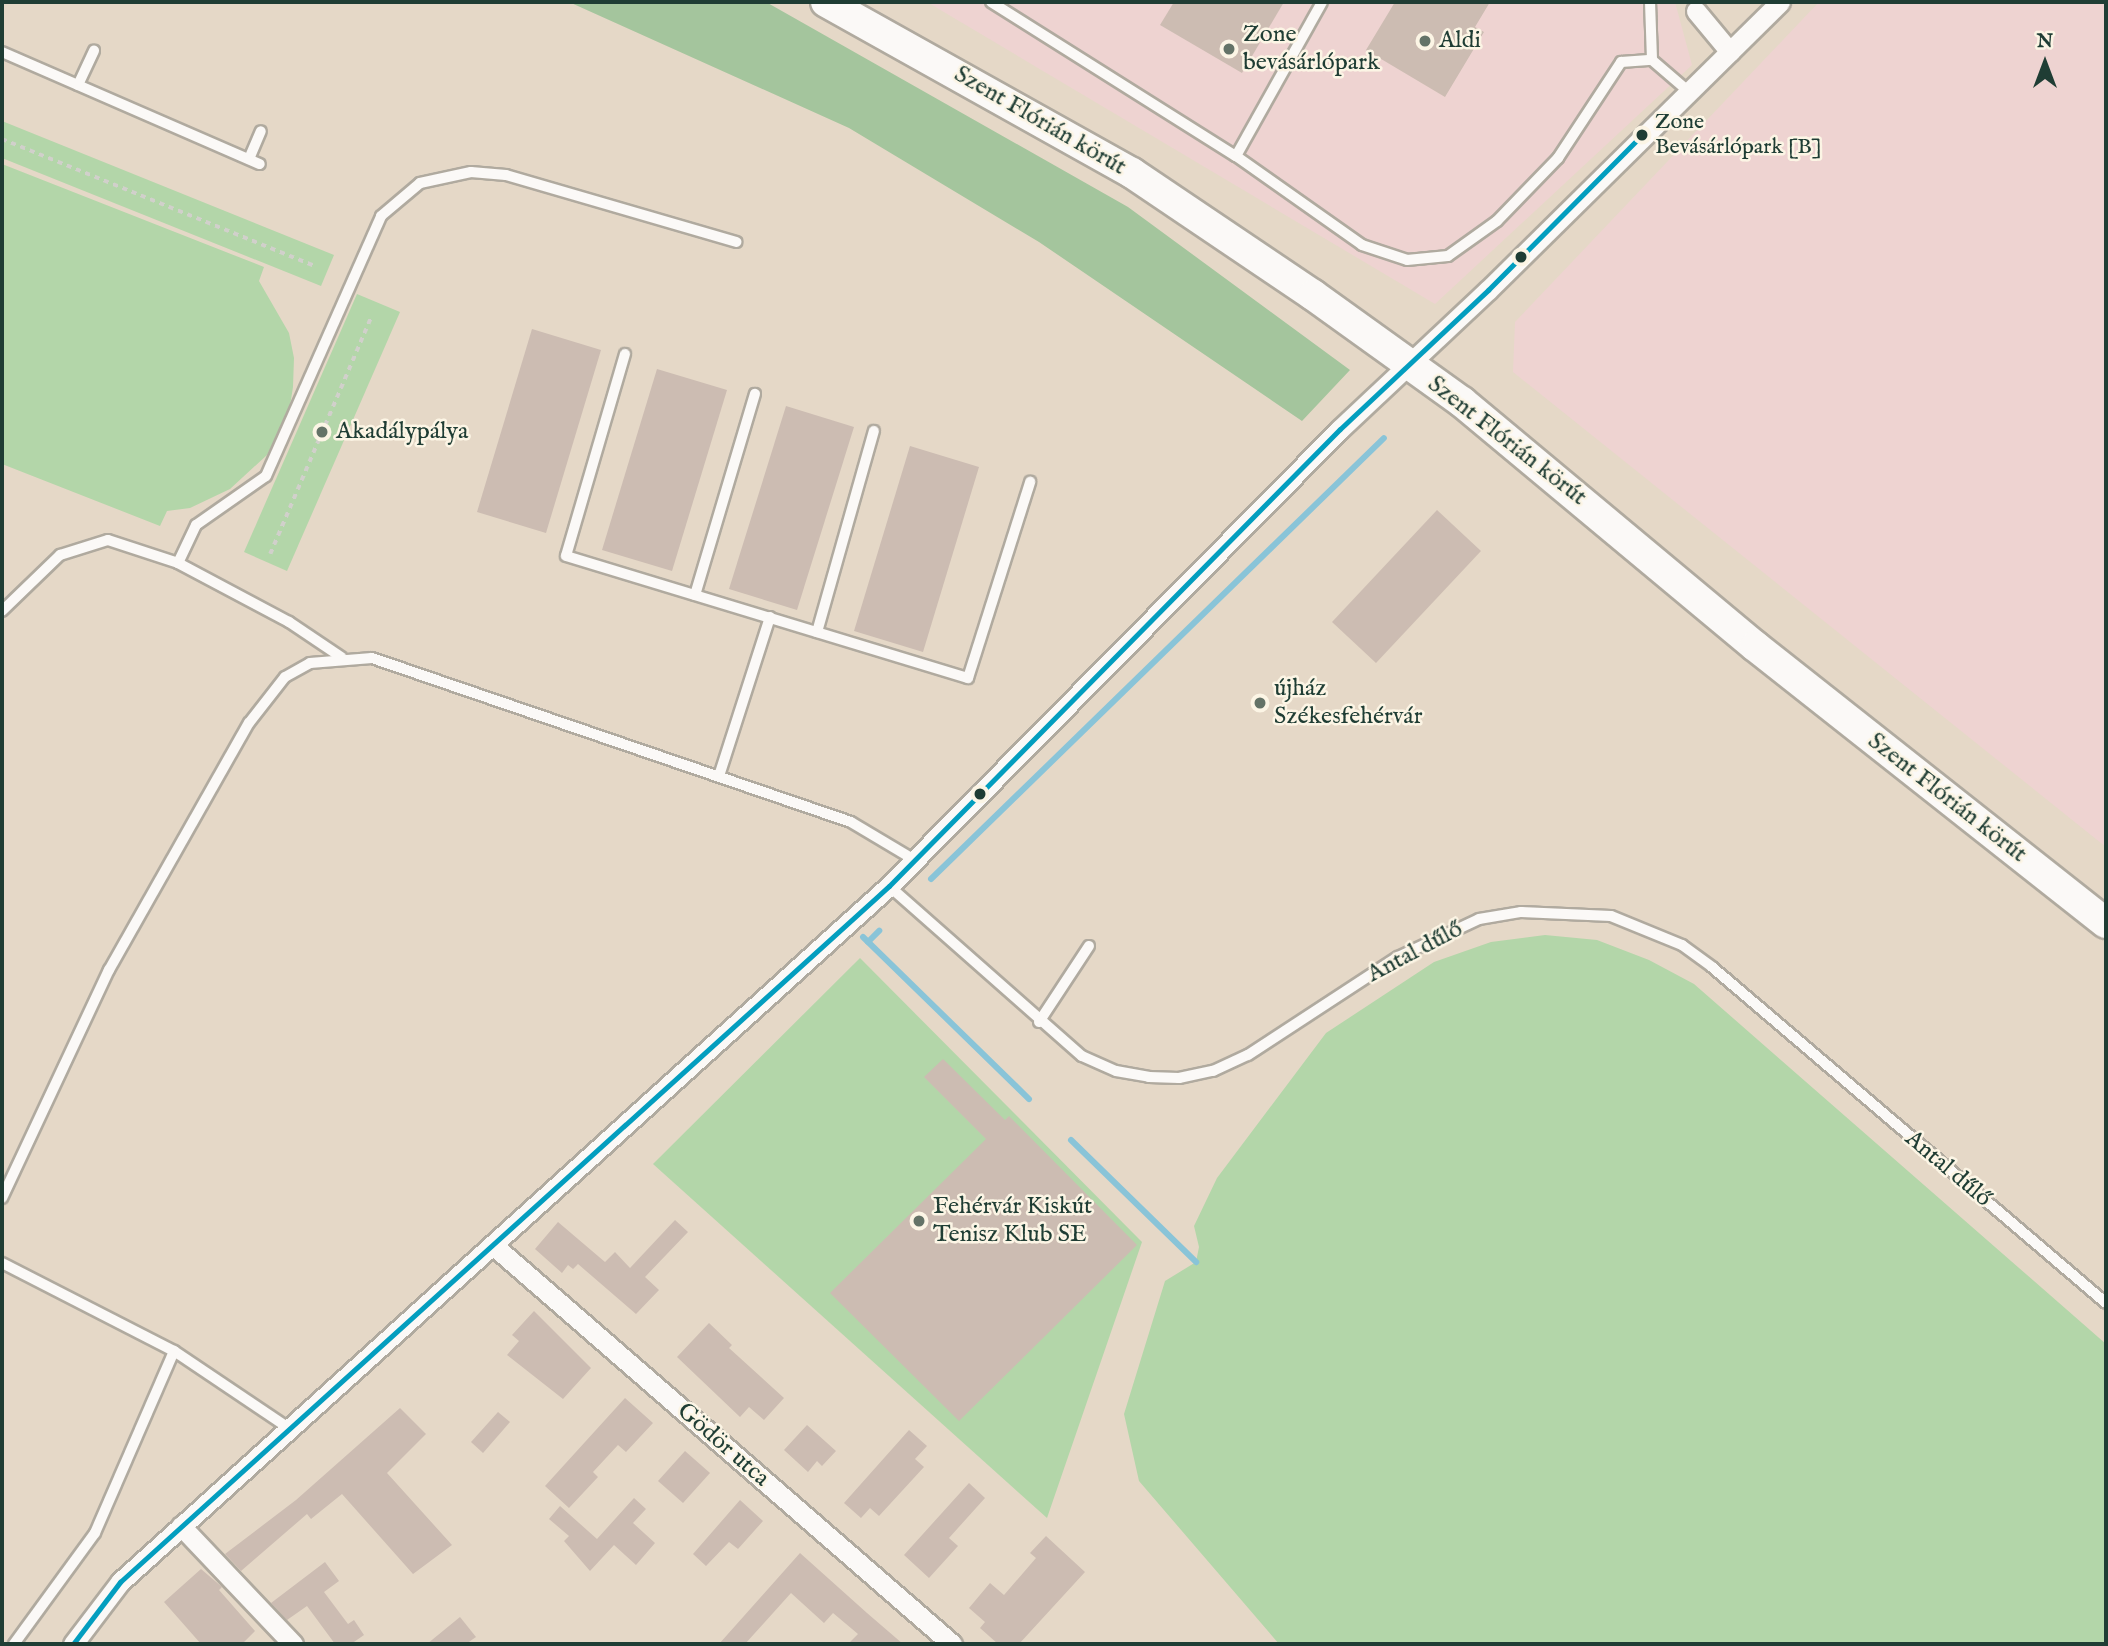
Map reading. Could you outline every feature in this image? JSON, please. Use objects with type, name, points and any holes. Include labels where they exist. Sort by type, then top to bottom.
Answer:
[{"type":"main road","name":"Szent Flórián körút","points":[[827,2],[1132,173],[1462,402],[1765,654],[2106,923]]},
{"type":"street","points":[[73,1644],[120,1582],[889,886],[1409,364],[1780,2]]},
{"type":"street","points":[[1696,11],[1730,52]]},
{"type":"street","name":"Gödör utca","points":[[494,1246],[952,1644]]},
{"type":"street","points":[[181,1526],[293,1644]]},
{"type":"lane","points":[[991,2],[1236,156],[1362,245],[1407,260],[1429,261],[1472,242],[1541,176],[1621,62],[1652,60],[1687,90]]},
{"type":"lane","points":[[1236,156],[1322,2]]},
{"type":"lane","points":[[1650,2],[1652,60]]},
{"type":"lane","points":[[78,85],[93,50]]},
{"type":"lane","points":[[2,52],[260,164]]},
{"type":"lane","points":[[249,159],[261,131]]},
{"type":"lane","points":[[178,563],[196,525],[266,476],[381,216],[420,183],[471,172],[506,175],[736,242]]},
{"type":"lane","points":[[625,355],[566,556],[968,678],[1030,482]]},
{"type":"lane","points":[[695,595],[755,394]]},
{"type":"lane","points":[[817,632],[874,431]]},
{"type":"lane","points":[[2,611],[60,555],[83,544],[108,540],[178,563],[289,622],[341,657]]},
{"type":"lane","points":[[719,776],[770,618]]},
{"type":"lane","points":[[2,1198],[110,970],[264,698],[285,677],[310,663],[341,657],[372,658],[851,822],[913,859]]},
{"type":"lane","name":"Antal dűlő","points":[[889,886],[1039,1022],[1083,1056],[1116,1071],[1180,1078],[1213,1071],[1248,1055],[1440,934],[1479,919],[1521,912],[1611,916],[1682,945],[1712,967],[2106,1303]]},
{"type":"lane","points":[[1039,1022],[1089,946]]},
{"type":"lane","points":[[2,1263],[174,1351],[290,1429]]},
{"type":"lane","points":[[14,1644],[95,1533],[174,1351]]},
{"type":"path","points":[[2,139],[313,265]]},
{"type":"path","points":[[270,554],[371,317]]},
{"type":"shaded area","points":[[927,2],[1675,2],[1692,65],[1435,304]]},
{"type":"shaded area","points":[[1819,2],[2106,2],[2106,847],[1513,372],[1515,322]]},
{"type":"green space","points":[[569,2],[766,2],[1128,207],[1350,370],[1302,421],[1039,242],[849,128]]},
{"type":"green space","points":[[2,121],[334,255],[321,286],[2,158]]},
{"type":"green space","points":[[2,164],[264,267],[259,281],[289,333],[294,358],[293,387],[289,412],[267,455],[230,489],[190,508],[167,511],[160,526],[2,464]]},
{"type":"green space","name":"Akadálypálya","points":[[357,294],[400,312],[287,571],[244,552]]},
{"type":"green space","points":[[1545,935],[1597,940],[1649,960],[1694,984],[2106,1344],[2106,1644],[1279,1644],[1139,1481],[1124,1414],[1165,1281],[1196,1262],[1199,1247],[1194,1226],[1217,1178],[1326,1033],[1434,962],[1491,942]]},
{"type":"green space","name":"Fehérvár Kiskút Tenisz Klub SE","points":[[860,958],[1142,1242],[1047,1518],[653,1164]]},
{"type":"building","name":"Zone bevásárlópark","points":[[1174,2],[1284,2],[1242,73],[1160,25]]},
{"type":"building","name":"Aldi","points":[[1395,2],[1490,2],[1475,27],[1484,32],[1445,97],[1366,50]]},
{"type":"building","points":[[532,329],[601,350],[546,533],[477,512]]},
{"type":"building","points":[[657,369],[727,390],[672,571],[602,550]]},
{"type":"building","points":[[786,406],[854,427],[797,610],[729,589]]},
{"type":"building","points":[[910,446],[979,467],[923,652],[854,631]]},
{"type":"building","points":[[1437,510],[1481,551],[1376,663],[1332,622]]},
{"type":"building","points":[[943,1059],[1005,1120],[1009,1116],[1137,1245],[959,1421],[830,1293],[986,1139],[924,1077]]},
{"type":"building","points":[[675,1220],[688,1232],[645,1277],[659,1290],[636,1314],[578,1264],[573,1269],[568,1265],[562,1273],[535,1249],[558,1222],[605,1262],[615,1252],[630,1268]]},
{"type":"building","points":[[534,1311],[591,1368],[563,1399],[507,1355],[519,1341],[512,1335]]},
{"type":"building","points":[[709,1323],[732,1345],[729,1348],[784,1398],[764,1420],[749,1407],[740,1417],[677,1357]]},
{"type":"building","points":[[625,1398],[653,1423],[626,1452],[618,1445],[593,1472],[598,1477],[569,1508],[545,1486]]},
{"type":"building","points":[[400,1408],[426,1434],[387,1473],[452,1545],[413,1574],[342,1494],[311,1519],[307,1514],[241,1571],[225,1554],[296,1500]]},
{"type":"building","points":[[498,1412],[510,1422],[483,1453],[471,1442]]},
{"type":"building","points":[[807,1425],[836,1451],[822,1466],[817,1461],[808,1472],[784,1450]]},
{"type":"building","points":[[909,1430],[927,1446],[915,1459],[924,1467],[879,1516],[870,1508],[861,1518],[844,1503]]},
{"type":"building","points":[[685,1451],[710,1473],[683,1503],[658,1481]]},
{"type":"building","points":[[969,1483],[985,1498],[949,1538],[958,1546],[929,1578],[904,1555]]},
{"type":"building","points":[[634,1498],[646,1509],[633,1523],[655,1543],[636,1565],[614,1545],[590,1571],[564,1541],[569,1536],[549,1519],[560,1506],[597,1539]]},
{"type":"building","points":[[740,1500],[763,1521],[738,1549],[729,1542],[706,1566],[693,1554]]},
{"type":"building","points":[[1046,1536],[1085,1572],[1019,1644],[998,1644],[980,1628],[985,1622],[969,1608],[990,1583],[1004,1595],[1036,1558],[1030,1553]]},
{"type":"building","points":[[800,1553],[903,1644],[848,1644],[858,1634],[833,1613],[824,1623],[791,1593],[745,1644],[719,1644]]},
{"type":"building","points":[[325,1562],[339,1581],[324,1592],[348,1624],[354,1620],[364,1635],[351,1644],[335,1644],[307,1606],[287,1620],[271,1603]]},
{"type":"building","points":[[201,1569],[222,1587],[219,1590],[255,1631],[242,1644],[201,1644],[164,1602]]},
{"type":"building","points":[[460,1617],[476,1637],[466,1644],[427,1644]]},
{"type":"waterway","points":[[931,879],[1384,438]]},
{"type":"waterway","points":[[868,942],[879,931]]},
{"type":"waterway","points":[[863,937],[1029,1099]]},
{"type":"waterway","points":[[1071,1140],[1196,1262]]},
{"type":"transit line","points":[[73,1644],[120,1582],[889,886],[1340,429],[1488,290],[1642,135]]},
{"type":"place","name":"Aldi","points":[[1425,41]]},
{"type":"place","name":"Zone bevásárlópark","points":[[1229,49]]},
{"type":"place","name":"Zone Bevásárlópark [B]","points":[[1642,135]]},
{"type":"place","name":"Akadálypálya","points":[[322,432]]},
{"type":"place","name":"újház Székesfehérvár","points":[[1260,703]]},
{"type":"place","name":"Fehérvár Kiskút Tenisz Klub SE","points":[[919,1221]]}]
